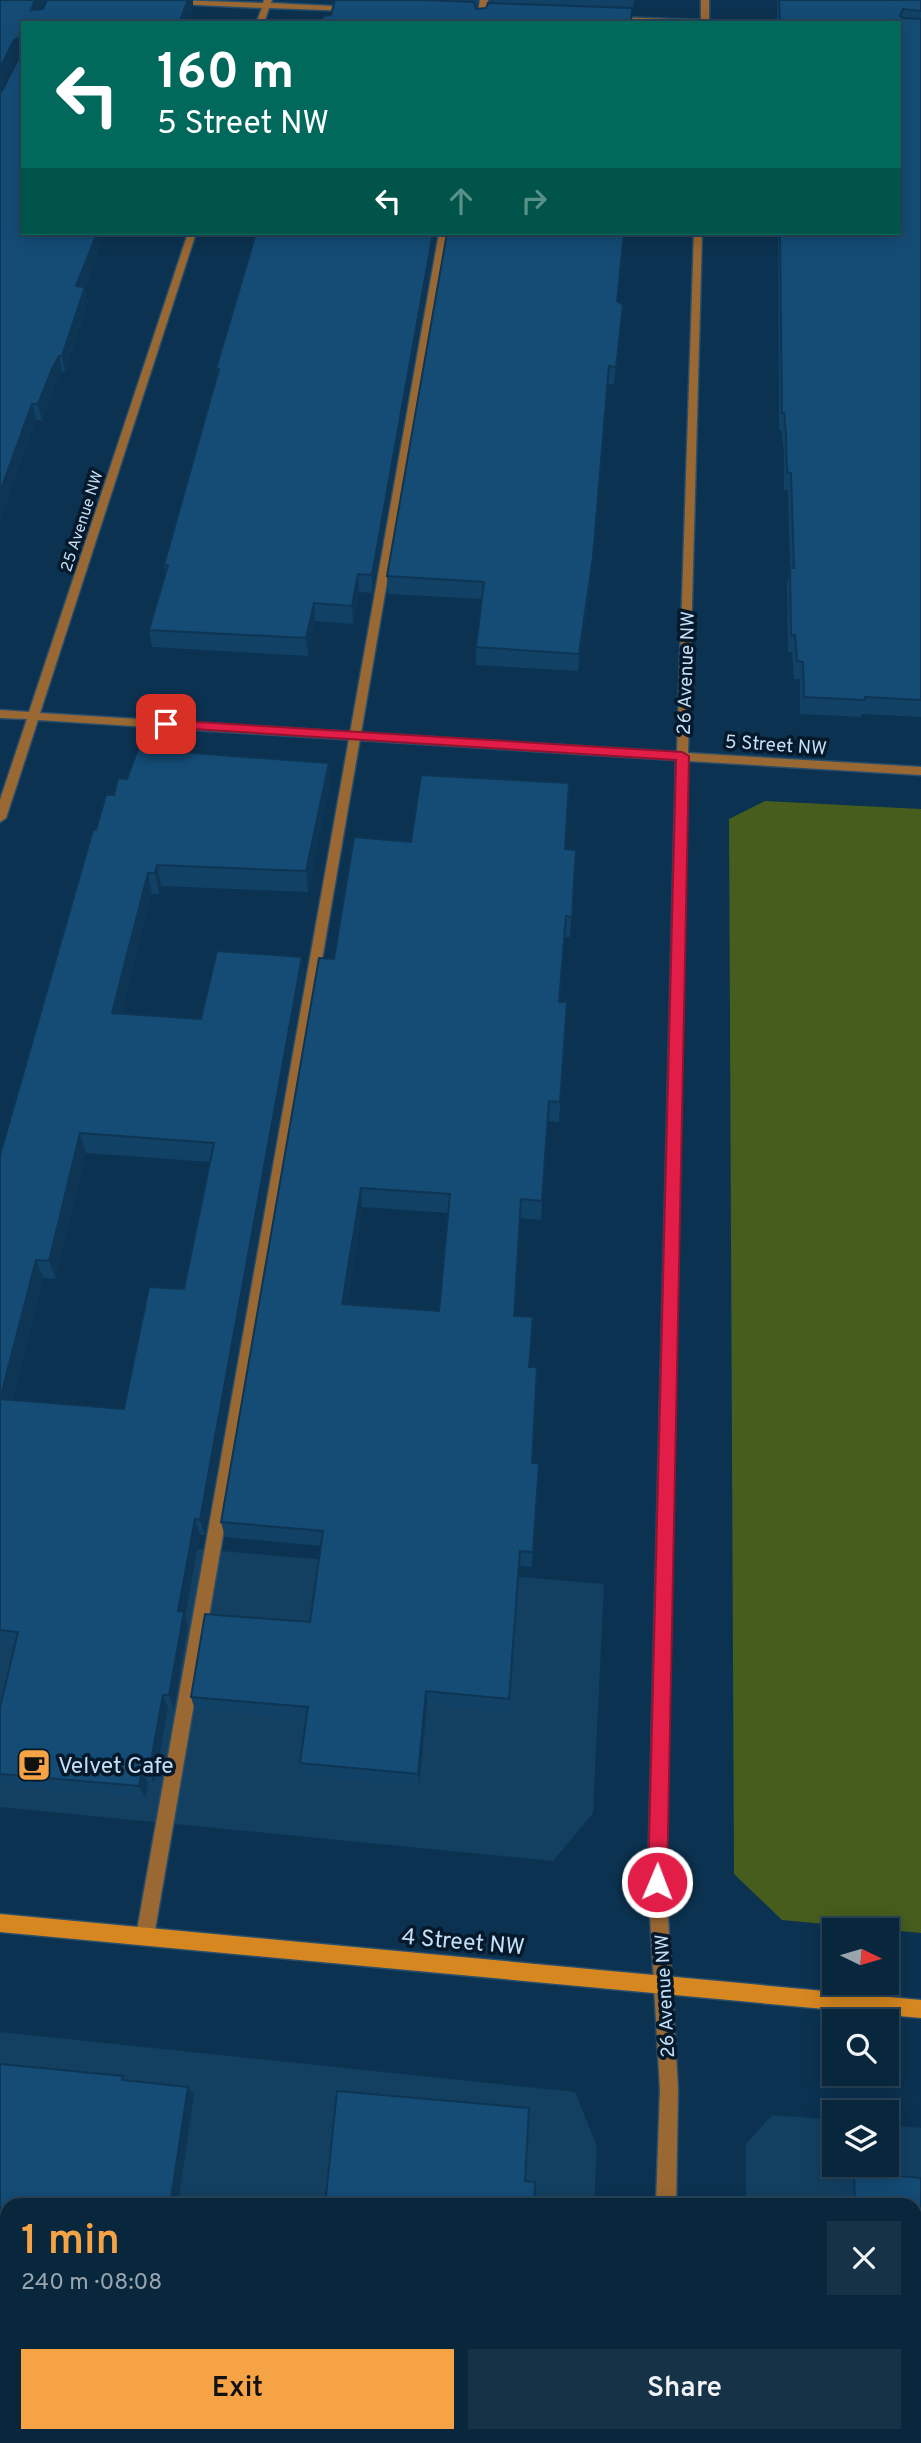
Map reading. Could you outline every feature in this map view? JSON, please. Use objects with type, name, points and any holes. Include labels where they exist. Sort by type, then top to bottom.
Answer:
[{"type":"main road","name":"4 Street NW","points":[[0,1923],[921,2009]]},
{"type":"street","points":[[481,18],[484,0]]},
{"type":"street","points":[[705,0],[705,21]]},
{"type":"street","points":[[169,2],[267,3],[356,9]]},
{"type":"street","points":[[261,21],[267,3]]},
{"type":"street","points":[[468,13],[481,18],[495,15]]},
{"type":"street","points":[[604,19],[671,21]]},
{"type":"street","name":"25 Avenue NW","points":[[0,818],[191,235]]},
{"type":"street","points":[[145,1936],[353,735],[443,235]]},
{"type":"street","name":"26 Avenue NW","points":[[666,2198],[669,2089],[657,1882],[682,756],[698,235]]},
{"type":"street","name":"5 Street NW","points":[[0,715],[921,771]]},
{"type":"shaded area","points":[[0,1532],[604,1584],[593,1813],[553,1861],[0,1807]]},
{"type":"shaded area","points":[[0,2032],[575,2092],[597,2147],[594,2198],[0,2198]]},
{"type":"shaded area","points":[[772,2115],[822,2119],[822,2177],[899,2177],[899,2126],[921,2128],[921,2198],[746,2198],[746,2144]]},
{"type":"green space","points":[[765,801],[921,809],[921,1933],[900,1931],[900,1918],[822,1918],[822,1924],[782,1920],[734,1874],[729,819]]},
{"type":"building","points":[[0,0],[35,0],[31,10],[43,9],[47,0],[188,0],[180,21],[21,21],[21,37],[14,40],[0,68]]},
{"type":"building","points":[[335,0],[474,2],[476,9],[486,8],[488,3],[632,8],[631,21],[322,21],[323,16],[331,15]]},
{"type":"building","points":[[779,0],[921,0],[921,11],[903,9],[900,16],[921,19],[921,700],[804,697],[803,662],[797,661],[795,635],[791,635],[790,568],[794,568],[791,473],[787,472],[786,435],[782,413],[780,235],[901,235],[901,21],[780,21]]},
{"type":"building","points":[[21,54],[21,235],[96,235],[76,286],[85,287],[62,356],[59,356],[52,369],[38,404],[32,404],[0,492],[0,91]]},
{"type":"building","points":[[255,235],[433,235],[372,575],[358,574],[352,606],[314,603],[306,638],[149,630],[168,565],[164,565],[219,369],[216,369]]},
{"type":"building","points":[[447,235],[624,235],[617,301],[623,305],[616,367],[609,366],[593,557],[579,654],[476,647],[484,582],[387,576]]},
{"type":"building","points":[[138,749],[329,763],[306,871],[157,865],[155,873],[148,873],[112,1013],[201,1019],[217,951],[302,957],[200,1520],[195,1519],[178,1611],[184,1612],[169,1695],[163,1695],[149,1771],[142,1771],[139,1786],[0,1774],[0,1707],[18,1632],[0,1630],[0,1399],[0,1155],[93,830],[96,830],[106,795],[114,795],[118,778],[127,779]],"holes":[[[80,1133],[214,1143],[184,1289],[149,1287],[124,1409],[0,1399],[36,1260],[49,1261]]]},
{"type":"building","points":[[421,775],[569,783],[565,849],[576,850],[572,917],[566,916],[559,1002],[567,1002],[560,1102],[549,1101],[542,1201],[521,1199],[514,1316],[533,1317],[529,1367],[537,1367],[532,1463],[539,1463],[533,1552],[520,1551],[509,1699],[426,1691],[418,1774],[300,1763],[308,1707],[191,1697],[205,1614],[310,1622],[323,1531],[221,1522],[319,958],[334,959],[354,837],[411,842]],"holes":[[[361,1188],[450,1194],[439,1311],[342,1304]]]},
{"type":"building","points":[[0,2064],[123,2076],[122,2080],[188,2087],[171,2198],[0,2198]]},
{"type":"building","points":[[337,2091],[529,2108],[525,2181],[535,2182],[534,2198],[326,2198]]},
{"type":"building","points":[[854,2177],[921,2178],[921,2198],[855,2198]]},
{"type":"place","name":"Velvet Cafe","points":[[34,1765]]},
{"type":"route","points":[[166,724],[682,756],[657,1882]]}]
